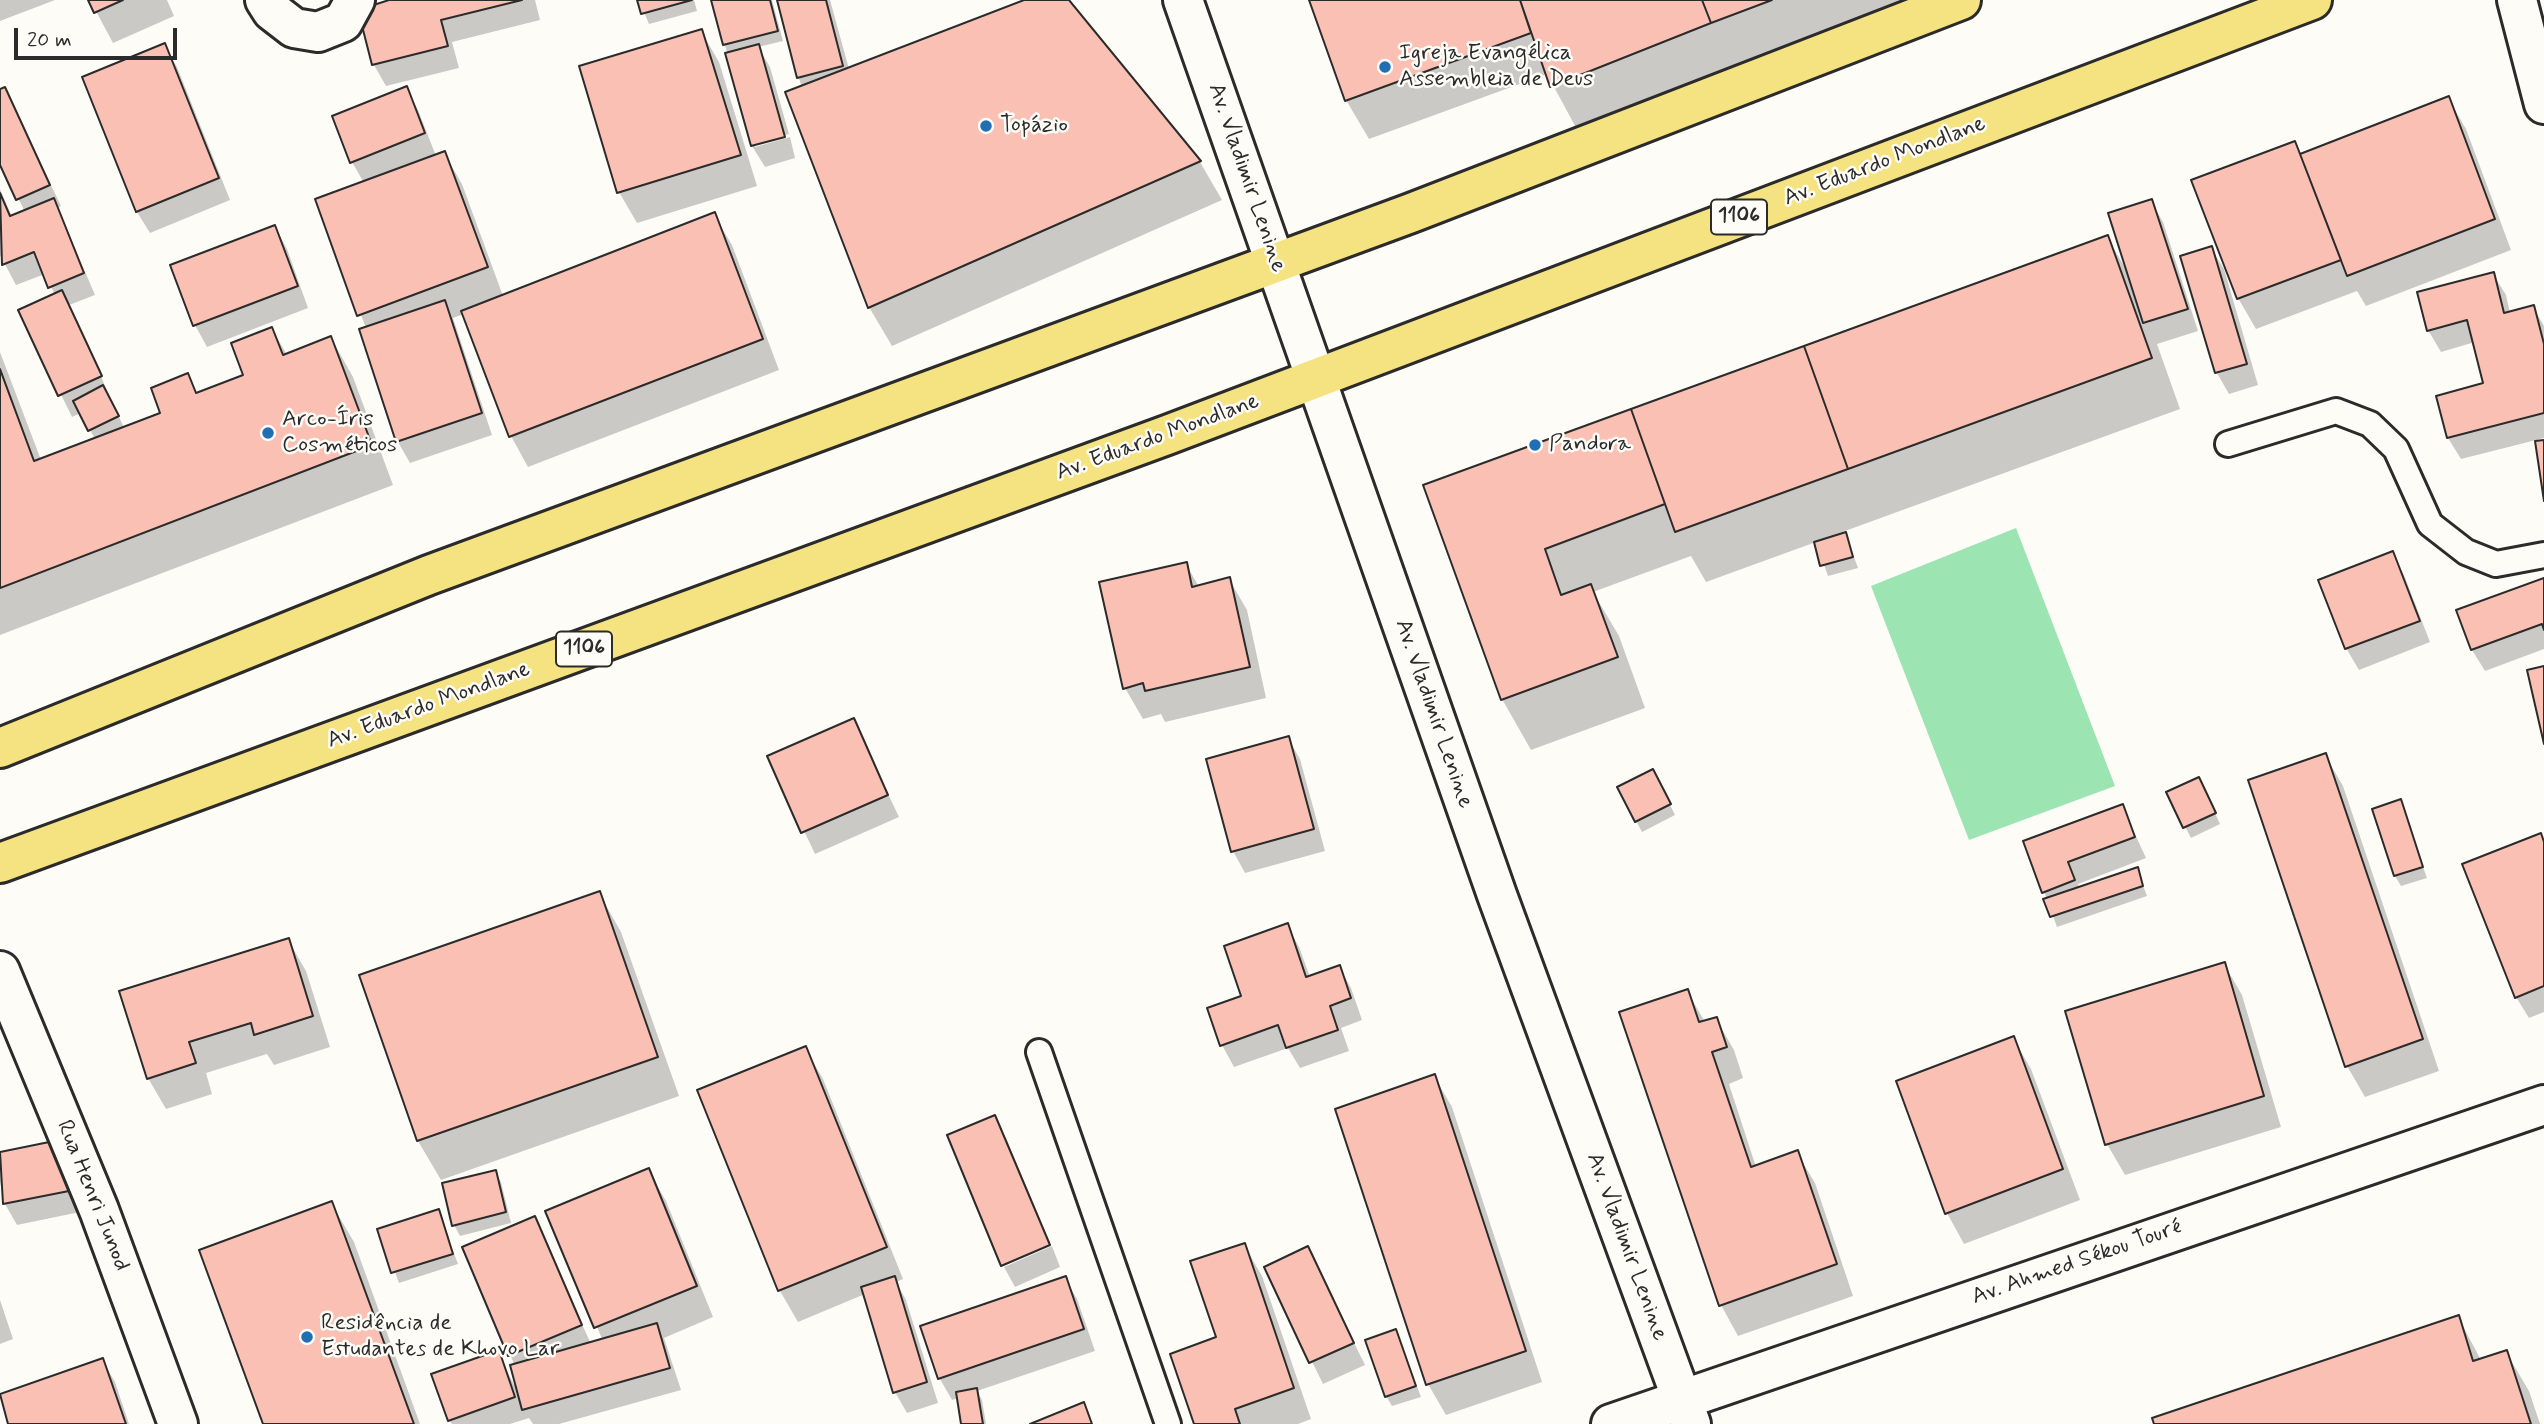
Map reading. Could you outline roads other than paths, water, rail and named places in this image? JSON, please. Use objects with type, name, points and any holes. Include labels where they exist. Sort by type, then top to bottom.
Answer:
[{"type":"main road","points":[[0,748],[429,575],[1276,264],[1961,0]]},
{"type":"main road","name":"Av. Eduardo Mondlane","points":[[0,863],[1315,379],[2312,0]]},
{"type":"street","points":[[265,0],[272,11],[294,28],[318,32],[343,22],[355,0]]},
{"type":"street","name":"Av. Vladimir Lenine","points":[[1184,0],[1497,895],[1686,1411]]},
{"type":"street","points":[[2517,0],[2544,104]]},
{"type":"street","name":"Rua Henri Junod","points":[[0,971],[99,1210],[177,1424]]},
{"type":"street","name":"Av. Ahmed Sékou Touré","points":[[1611,1424],[1686,1411],[2544,1105]]},
{"type":"lane","points":[[2228,444],[2336,411],[2370,424],[2396,449],[2430,524],[2466,552],[2496,564],[2544,555]]},
{"type":"lane","points":[[1039,1052],[1168,1424]]},
{"type":"place","name":"Igreja Evangélica Assembleia de Deus","points":[[1385,67]]},
{"type":"place","name":"Topázio","points":[[986,126]]},
{"type":"place","name":"Arco-Íris Cosméticos","points":[[268,433]]},
{"type":"place","name":"Pandora","points":[[1535,445]]},
{"type":"place","name":"Residência de Estudantes de Khovo Lar","points":[[307,1337]]}]
